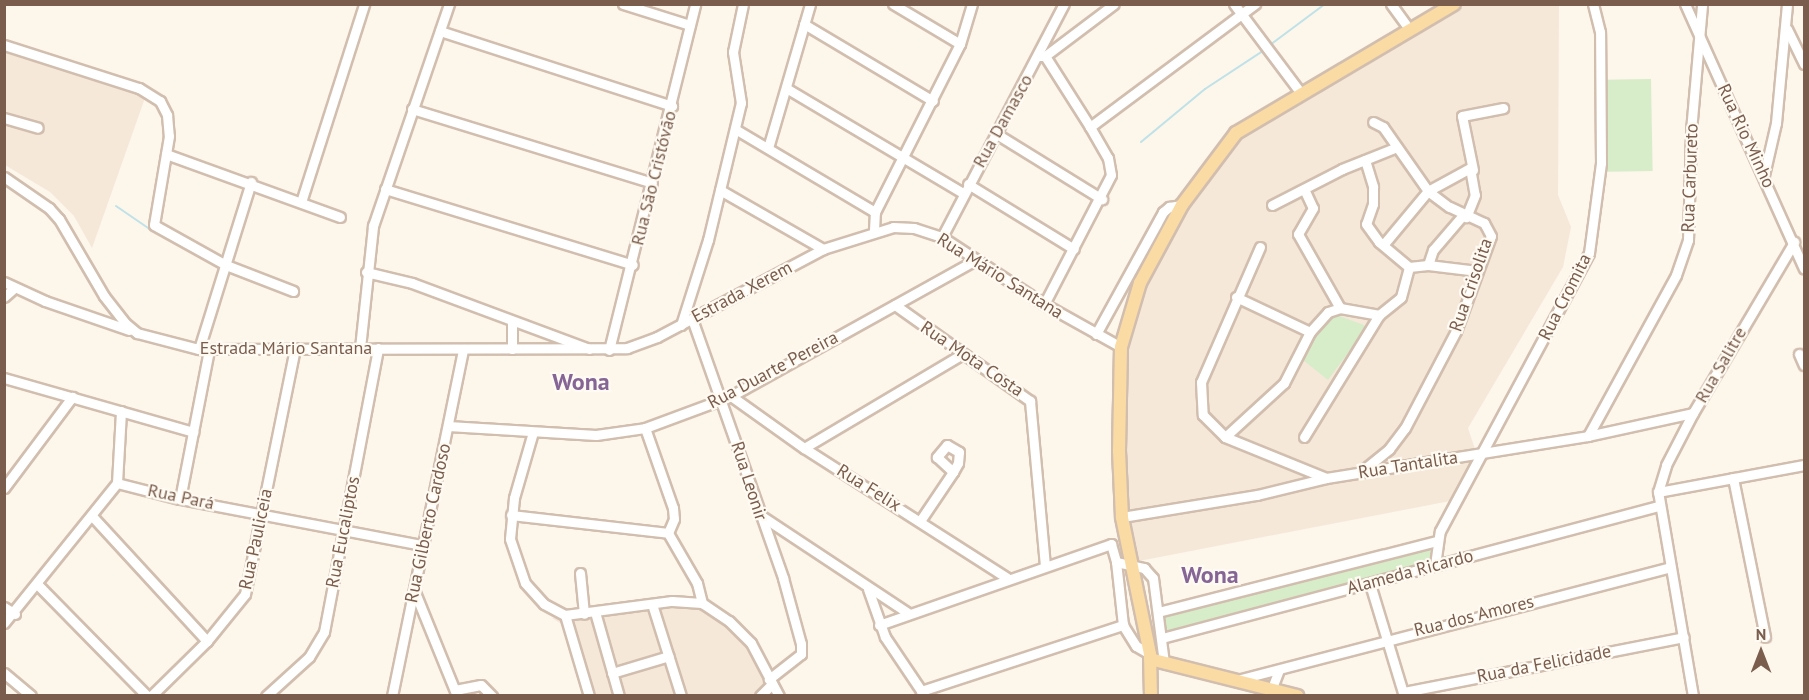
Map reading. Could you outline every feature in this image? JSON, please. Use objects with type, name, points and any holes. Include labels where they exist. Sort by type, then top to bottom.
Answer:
[{"type":"main road","points":[[1151,695],[1150,657],[1128,557],[1122,517],[1121,347],[1140,283],[1182,205],[1236,133],[1300,92],[1454,4]]},
{"type":"main road","points":[[1150,657],[1164,663],[1297,696]]},
{"type":"street","points":[[360,348],[366,272],[385,189],[449,4]]},
{"type":"street","points":[[623,4],[690,26]]},
{"type":"street","name":"Rua São Cristóvão","points":[[609,350],[633,265],[695,4]]},
{"type":"street","points":[[681,325],[720,190],[741,103],[733,52],[743,4]]},
{"type":"street","points":[[768,148],[810,4]]},
{"type":"street","points":[[893,4],[960,44]]},
{"type":"street","points":[[874,230],[875,212],[960,44],[972,4]]},
{"type":"street","name":"Rua Damasco","points":[[942,237],[995,133],[1042,56],[1064,4]]},
{"type":"street","points":[[1044,304],[1102,199],[1111,169],[1090,126],[1042,56],[1114,4]]},
{"type":"street","points":[[1234,4],[1274,54],[1300,92]]},
{"type":"street","points":[[1090,126],[1255,4]]},
{"type":"street","points":[[1391,4],[1410,30]]},
{"type":"street","name":"Rua Cromita","points":[[1436,565],[1436,541],[1589,253],[1601,172],[1600,32],[1593,4]]},
{"type":"street","name":"Rua Rio Minho","points":[[1685,4],[1764,175],[1804,269]]},
{"type":"street","name":"Rua Carbureto","points":[[1588,436],[1683,259],[1689,240],[1690,140],[1702,4]]},
{"type":"street","points":[[1764,175],[1776,123],[1787,4]]},
{"type":"street","points":[[301,202],[360,5]]},
{"type":"street","points":[[804,24],[933,101]]},
{"type":"street","points":[[1786,27],[1804,64]]},
{"type":"street","points":[[440,31],[672,106]]},
{"type":"street","points":[[4,45],[151,94],[160,101],[167,115],[166,154],[154,225],[226,265],[293,291]]},
{"type":"street","points":[[786,88],[901,158],[965,189],[1074,249]]},
{"type":"street","points":[[1428,265],[1433,250],[1465,216],[1475,195],[1473,171],[1462,116],[1503,108]]},
{"type":"street","points":[[412,109],[652,183]]},
{"type":"street","points":[[4,118],[38,128]]},
{"type":"street","name":"Rua Crisolita","points":[[1360,473],[1389,449],[1405,429],[1456,331],[1491,232],[1484,223],[1465,216],[1428,191],[1383,126],[1373,122]]},
{"type":"street","points":[[735,129],[875,212]]},
{"type":"street","points":[[995,133],[1102,199]]},
{"type":"street","points":[[1272,205],[1397,147]]},
{"type":"street","points":[[166,154],[251,182],[340,217]]},
{"type":"street","points":[[1365,160],[1373,187],[1373,204],[1366,224],[1383,245],[1409,267],[1428,265],[1478,271]]},
{"type":"street","points":[[1383,245],[1428,191],[1468,169],[1473,171]]},
{"type":"street","name":"Estrada Mário Santana","points":[[4,177],[50,208],[114,313],[137,333],[209,350],[295,348],[609,350]]},
{"type":"street","points":[[199,349],[251,182]]},
{"type":"street","points":[[385,189],[633,265]]},
{"type":"street","points":[[1304,189],[1313,208],[1298,234],[1340,308]]},
{"type":"street","points":[[720,190],[823,249]]},
{"type":"street","points":[[1096,334],[1163,212],[1169,207],[1182,205]]},
{"type":"street","name":"Rua Mário Santana","points":[[874,230],[904,227],[942,237],[975,261],[1044,304],[1121,347]]},
{"type":"street","name":"Estrada Xerem","points":[[609,350],[642,343],[681,325],[823,249],[874,230]]},
{"type":"street","name":"Rua Salitre","points":[[1693,696],[1684,637],[1658,506],[1658,492],[1666,465],[1693,412],[1794,242]]},
{"type":"street","points":[[1260,247],[1236,297],[1201,382],[1203,415],[1225,437],[1326,478]]},
{"type":"street","name":"Rua Duarte Pereira","points":[[448,426],[596,435],[645,428],[727,398],[975,261]]},
{"type":"street","points":[[1304,437],[1379,315],[1401,297],[1409,267]]},
{"type":"street","points":[[366,272],[411,283],[512,322],[578,342],[590,350]]},
{"type":"street","points":[[4,282],[14,288],[137,333]]},
{"type":"street","points":[[4,297],[14,288]]},
{"type":"street","points":[[1236,297],[1310,332]]},
{"type":"street","name":"Rua Mota Costa","points":[[895,305],[962,354],[1025,394],[1034,406],[1044,565]]},
{"type":"street","points":[[1225,437],[1284,383],[1310,332],[1328,312],[1340,308],[1379,315]]},
{"type":"street","name":"Rua Leonir","points":[[692,319],[727,398],[760,515],[801,644],[801,654],[771,682]]},
{"type":"street","points":[[512,322],[512,349]]},
{"type":"street","name":"Rua Pauliceia","points":[[149,696],[207,641],[245,594],[295,348]]},
{"type":"street","name":"Rua Eucaliptos","points":[[266,696],[318,645],[378,348]]},
{"type":"street","points":[[180,499],[209,350]]},
{"type":"street","name":"Rua Gilberto Cardoso","points":[[392,696],[463,350]]},
{"type":"street","points":[[804,448],[962,354]]},
{"type":"street","points":[[1799,354],[1804,365]]},
{"type":"street","points":[[4,378],[193,432]]},
{"type":"street","points":[[4,489],[72,397]]},
{"type":"street","name":"Rua Felix","points":[[727,398],[1007,578]]},
{"type":"street","points":[[4,624],[15,614],[117,483],[121,411]]},
{"type":"street","name":"Rua Tantalita","points":[[1122,517],[1257,495],[1326,478],[1588,436],[1693,412]]},
{"type":"street","points":[[645,428],[673,508],[675,519],[668,533]]},
{"type":"street","points":[[533,432],[511,514],[510,539],[519,574],[544,604],[565,615],[652,604],[702,603],[742,632],[779,696]]},
{"type":"street","points":[[1658,492],[1804,465]]},
{"type":"street","points":[[920,520],[953,472]]},
{"type":"street","points":[[1733,478],[1765,636]]},
{"type":"street","name":"Rua Pará","points":[[117,483],[180,499],[422,545]]},
{"type":"street","name":"Alameda Ricardo","points":[[1162,638],[1658,506]]},
{"type":"street","points":[[511,514],[668,533]]},
{"type":"street","points":[[760,515],[868,589],[908,613]]},
{"type":"street","points":[[92,516],[207,641]]},
{"type":"street","points":[[668,533],[697,583],[702,603]]},
{"type":"street","name":"Alameda Ricardo","points":[[1158,612],[1436,541]]},
{"type":"street","points":[[1114,553],[1124,625],[1136,646],[1150,657]]},
{"type":"street","points":[[879,625],[1044,565],[1114,553],[1128,557],[1149,571],[1155,585],[1164,663]]},
{"type":"street","name":"Rua dos Amores","points":[[1237,680],[1385,639],[1670,567]]},
{"type":"street","points":[[580,573],[584,614]]},
{"type":"street","points":[[1370,584],[1385,639],[1404,694]]},
{"type":"street","points":[[38,585],[149,696]]},
{"type":"street","points":[[868,589],[879,625],[922,693],[1124,625]]},
{"type":"street","points":[[414,590],[456,693],[481,685],[492,696]]},
{"type":"street","points":[[652,604],[681,696]]},
{"type":"street","points":[[4,607],[15,614]]},
{"type":"street","points":[[595,612],[619,696]]},
{"type":"street","points":[[565,615],[589,696]]},
{"type":"street","name":"Rua da Felicidade","points":[[1404,694],[1684,637]]},
{"type":"street","points":[[612,674],[669,656]]},
{"type":"street","points":[[1272,688],[1279,670]]},
{"type":"street","points":[[6,674],[31,696]]},
{"type":"street","points":[[760,696],[771,682]]},
{"type":"shaded area","points":[[1448,5],[1559,5],[1558,195],[1571,227],[1563,267],[1468,428],[1477,455],[1450,501],[1134,562],[1120,366],[1129,310],[1223,141]]},
{"type":"shaded area","points":[[4,50],[146,95],[92,248],[74,216],[50,192],[5,165]]},
{"type":"shaded area","points":[[701,604],[753,649],[778,692],[774,696],[591,695],[563,625],[552,618]]},
{"type":"green space","points":[[1651,79],[1653,171],[1607,172],[1605,80]]},
{"type":"green space","points":[[1334,314],[1364,325],[1365,330],[1328,380],[1303,360],[1324,320]]},
{"type":"green space","points":[[1433,548],[1436,562],[1163,634],[1161,613]]},
{"type":"waterway","points":[[1270,45],[1325,4]]},
{"type":"waterway","points":[[1141,142],[1205,89],[1266,49]]},
{"type":"waterway","points":[[116,206],[154,232]]},
{"type":"district","name":"Wona","points":[[581,382]]},
{"type":"district","name":"Wona","points":[[1210,575]]}]
